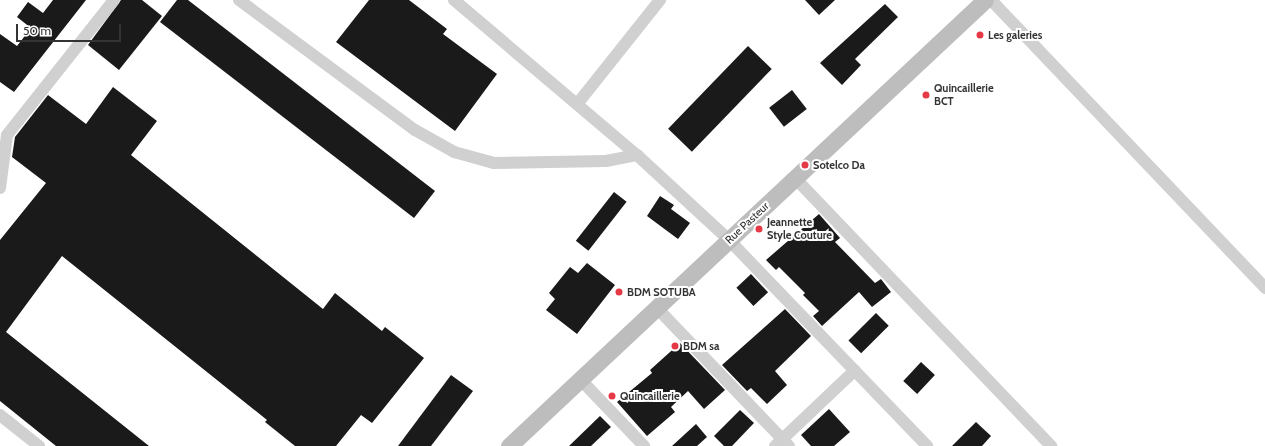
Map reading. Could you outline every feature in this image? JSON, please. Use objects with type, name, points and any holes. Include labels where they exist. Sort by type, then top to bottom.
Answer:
[{"type":"main road","name":"Rue Pasteur","points":[[509,446],[985,0]]},
{"type":"street","points":[[0,188],[7,135],[114,0]]},
{"type":"street","points":[[239,0],[415,130],[454,152],[494,163],[606,161],[637,155]]},
{"type":"street","points":[[454,0],[578,103],[729,240],[927,446]]},
{"type":"street","points":[[578,103],[660,0]]},
{"type":"street","points":[[991,0],[1265,288]]},
{"type":"street","points":[[795,178],[1051,446]]},
{"type":"street","points":[[657,308],[782,444],[854,370]]},
{"type":"street","points":[[580,379],[644,446]]},
{"type":"street","points":[[0,415],[39,446]]},
{"type":"building","points":[[53,0],[86,0],[14,92],[0,82],[0,34],[17,46],[31,28],[17,17],[28,2],[43,13]]},
{"type":"building","points":[[121,0],[142,0],[162,16],[119,70],[88,45]]},
{"type":"building","points":[[177,0],[188,0],[435,191],[414,218],[160,22]]},
{"type":"building","points":[[369,0],[409,0],[447,29],[443,34],[497,74],[455,131],[336,42]]},
{"type":"building","points":[[805,0],[835,0],[819,15]]},
{"type":"building","points":[[885,4],[898,17],[855,59],[861,65],[842,85],[820,63]]},
{"type":"building","points":[[748,46],[772,69],[692,152],[668,129]]},
{"type":"building","points":[[113,87],[157,121],[131,155],[323,309],[335,293],[382,331],[385,327],[424,358],[372,423],[361,415],[336,446],[295,446],[265,422],[267,420],[62,256],[6,332],[149,446],[56,446],[0,401],[0,240],[46,183],[12,157],[15,137],[48,95],[86,124]]},
{"type":"building","points":[[792,90],[807,109],[784,127],[769,108]]},
{"type":"building","points":[[614,192],[627,202],[588,251],[576,241]]},
{"type":"building","points":[[660,196],[674,205],[671,209],[690,223],[678,239],[647,216]]},
{"type":"building","points":[[819,214],[840,238],[835,242],[875,283],[881,279],[891,292],[872,307],[859,292],[822,326],[813,316],[819,311],[803,295],[805,293],[779,267],[776,270],[766,260]]},
{"type":"building","points":[[587,263],[615,285],[577,334],[546,310],[555,299],[549,293],[570,267],[578,273]]},
{"type":"building","points":[[751,274],[768,292],[753,306],[736,288]]},
{"type":"building","points":[[785,309],[811,336],[775,371],[787,385],[767,404],[751,388],[747,391],[722,365]]},
{"type":"building","points":[[876,313],[889,326],[861,353],[848,341]]},
{"type":"building","points":[[680,343],[725,390],[704,409],[688,391],[671,407],[675,412],[647,436],[617,402],[652,373],[650,370]]},
{"type":"building","points":[[921,362],[935,375],[917,394],[903,381]]},
{"type":"building","points":[[451,375],[473,391],[431,446],[398,446]]},
{"type":"building","points":[[829,409],[850,432],[834,446],[811,446],[801,435]]},
{"type":"building","points":[[740,410],[754,423],[732,446],[724,446],[714,436]]},
{"type":"building","points":[[600,416],[611,427],[591,446],[569,446]]},
{"type":"building","points":[[976,422],[991,436],[982,446],[952,446]]},
{"type":"building","points":[[696,424],[707,437],[697,446],[672,446]]},
{"type":"place","name":"Les galeries","points":[[980,35]]},
{"type":"place","name":"Quincaillerie BCT","points":[[926,95]]},
{"type":"place","name":"Sotelco Da","points":[[805,165]]},
{"type":"place","name":"Jeannette Style Couture","points":[[759,229]]},
{"type":"place","name":"BDM SOTUBA","points":[[619,292]]},
{"type":"place","name":"BDM sa","points":[[675,346]]},
{"type":"place","name":"Quincaillerie","points":[[612,396]]}]
